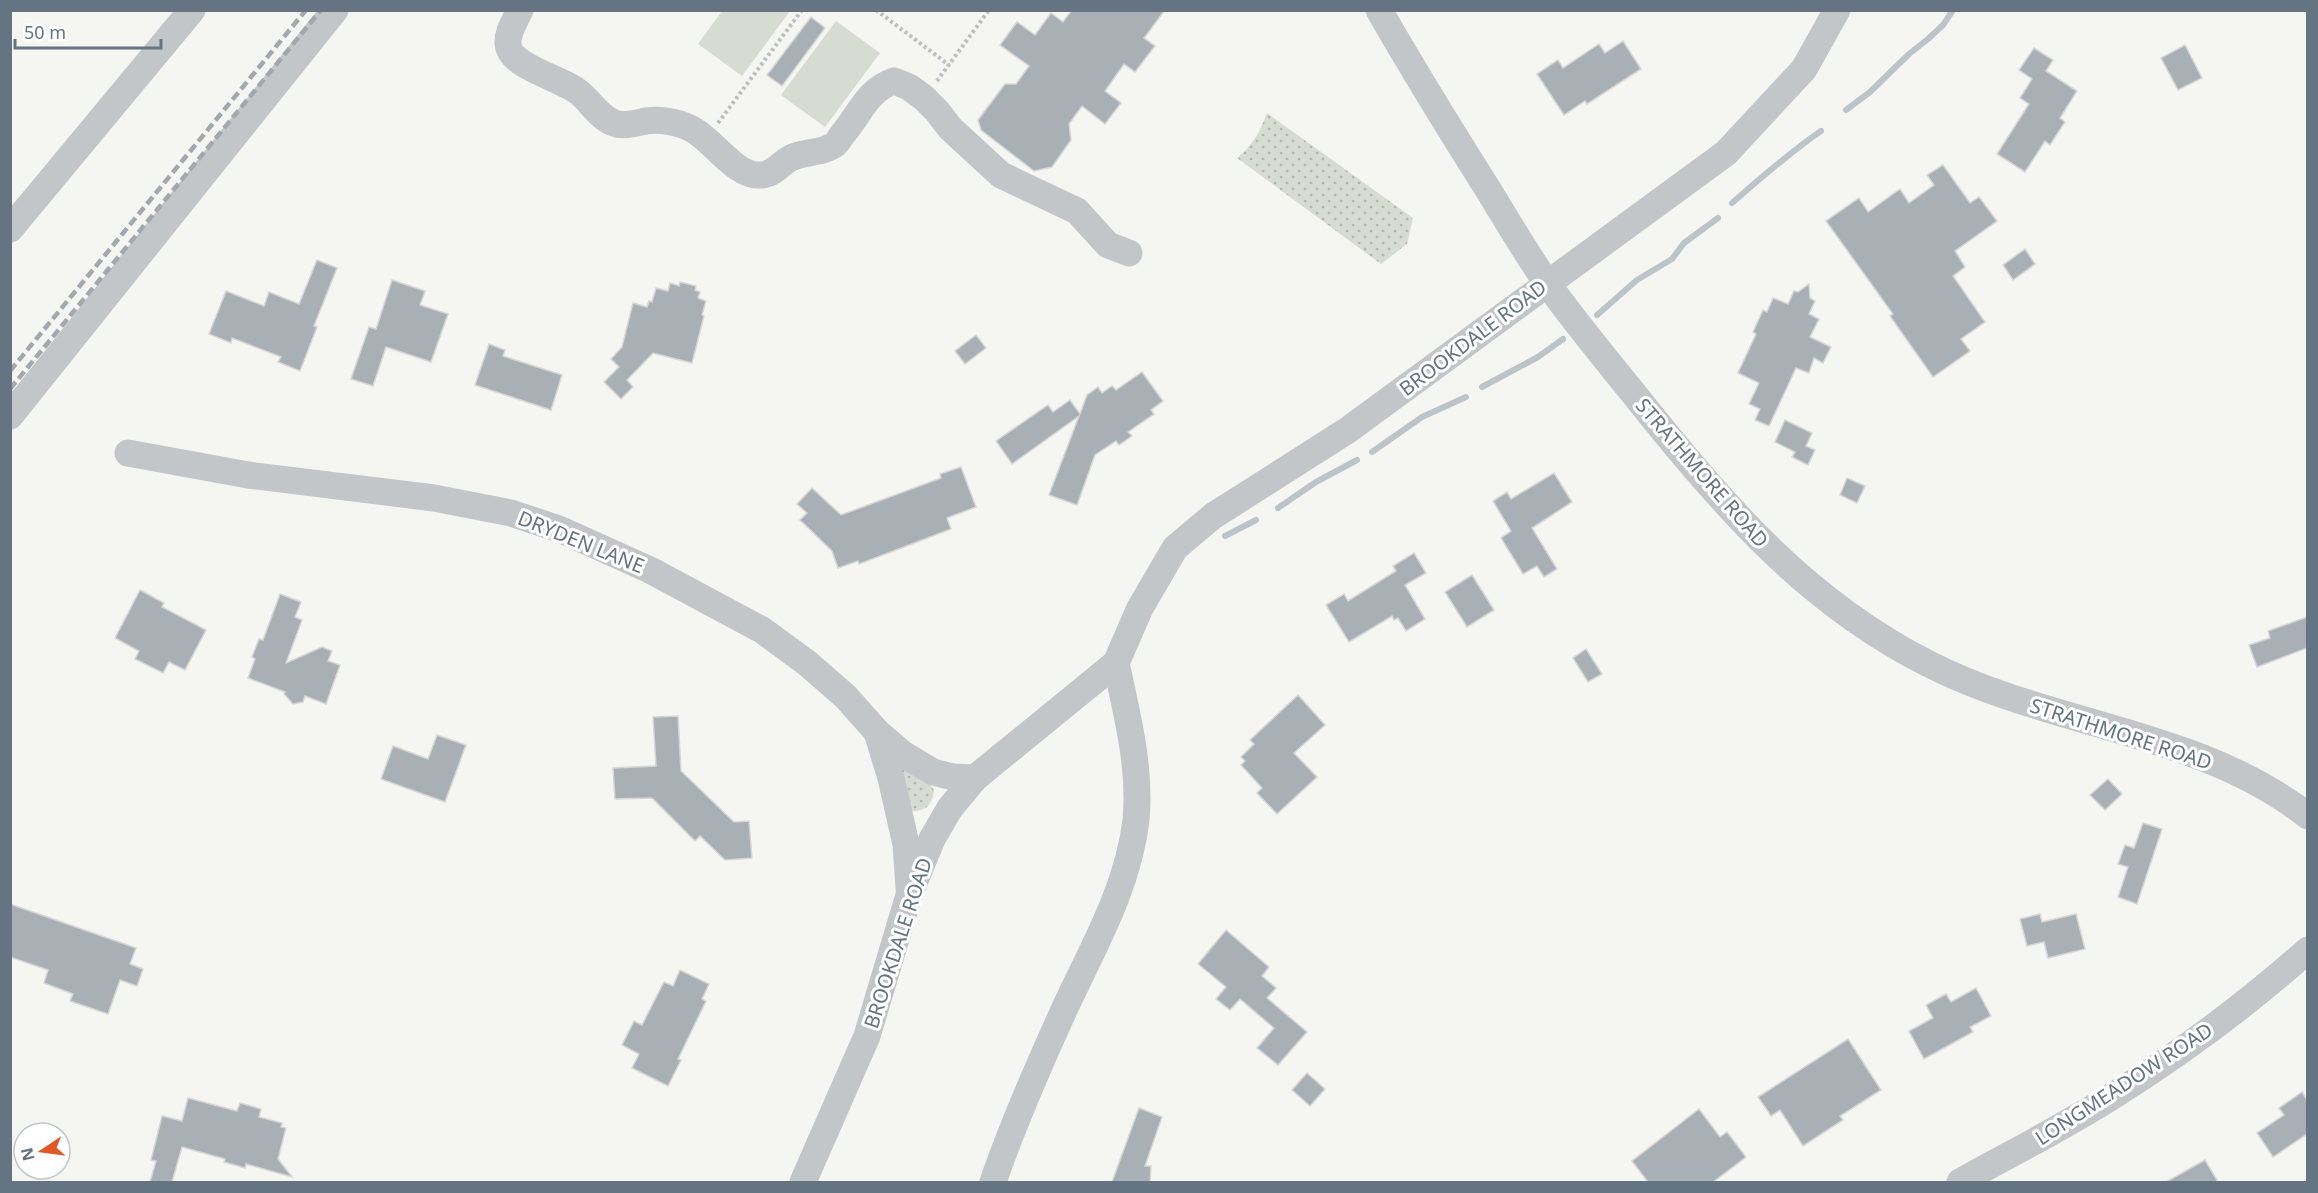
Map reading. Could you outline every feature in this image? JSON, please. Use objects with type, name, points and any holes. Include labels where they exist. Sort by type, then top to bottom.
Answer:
[{"type":"street","points":[[10,228],[192,10]]},
{"type":"street","points":[[10,416],[335,10]]},
{"type":"street","points":[[520,10],[509,32],[508,45],[513,57],[539,73],[562,81],[579,92],[591,105],[616,124],[648,121],[670,122],[688,127],[706,138],[747,174],[760,176],[773,172],[786,160],[801,153],[819,151],[834,145],[870,96],[881,85],[894,81],[909,87],[924,98],[950,128],[1001,175],[1077,211],[1108,245],[1129,253]]},
{"type":"street","name":"STRATHMORE ROAD","points":[[1379,10],[1466,155],[1547,283],[1714,493],[1795,574],[1853,617],[1926,663],[1964,682],[2004,697],[2200,757],[2265,787],[2289,801],[2307,816]]},
{"type":"street","name":"BROOKDALE ROAD","points":[[803,1182],[867,1036],[909,895],[932,839],[950,808],[975,778],[1116,663],[1140,608],[1175,548],[1213,516],[1348,430],[1726,153],[1804,69],[1837,10]]},
{"type":"street","name":"DRYDEN LANE","points":[[128,453],[248,476],[434,498],[511,513],[559,529],[642,566],[762,630],[807,663],[846,697],[877,732],[903,754],[933,772],[953,777],[975,778]]},
{"type":"street","points":[[993,1182],[1015,1121],[1109,916],[1132,846],[1137,796],[1135,755],[1116,663]]},
{"type":"street","name":"DRYDEN LANE","points":[[877,732],[891,778],[906,844],[909,895]]},
{"type":"street","name":"LONGMEADOW ROAD","points":[[1960,1182],[2074,1119],[2141,1078],[2214,1026],[2307,950]]},
{"type":"path","points":[[706,138],[802,10]]},
{"type":"path","points":[[876,10],[949,65]]},
{"type":"path","points":[[924,98],[989,10]]},
{"type":"shaded area","points":[[722,11],[790,11],[742,76],[698,44]]},
{"type":"shaded area","points":[[836,21],[880,53],[825,127],[781,95]]},
{"type":"shaded area","points":[[1267,113],[1413,218],[1407,244],[1381,264],[1237,158],[1255,138]]},
{"type":"shaded area","points":[[894,762],[929,783],[934,790],[932,800],[927,807],[919,811],[909,810]]},
{"type":"building","points":[[1072,10],[1165,10],[1144,38],[1155,46],[1135,72],[1124,64],[1105,91],[1121,103],[1105,124],[1082,106],[1069,124],[1071,140],[1052,167],[1034,171],[981,130],[978,120],[1005,84],[1016,84],[1029,66],[1000,45],[1017,22],[1035,35],[1051,13],[1063,22]]},
{"type":"building","points":[[811,17],[825,28],[782,86],[767,75]]},
{"type":"building","points":[[1623,41],[1641,69],[1587,104],[1585,101],[1564,115],[1537,74],[1558,60],[1563,68],[1599,44],[1605,53]]},
{"type":"building","points":[[2185,45],[2202,78],[2178,90],[2161,58]]},
{"type":"building","points":[[2034,48],[2053,60],[2046,71],[2077,91],[2060,118],[2065,122],[2050,145],[2045,141],[2025,172],[1997,154],[2029,104],[2020,98],[2032,79],[2019,70]]},
{"type":"building","points":[[1943,165],[1970,203],[1979,197],[1997,221],[1955,251],[1965,267],[1953,276],[1985,322],[1961,339],[1970,351],[1933,377],[1890,316],[1893,314],[1826,221],[1859,198],[1868,212],[1900,189],[1909,203],[1934,185],[1927,175]]},
{"type":"building","points":[[2025,249],[2035,264],[2013,280],[2003,265]]},
{"type":"building","points":[[317,260],[337,268],[314,326],[317,327],[300,371],[278,362],[281,357],[232,338],[231,343],[209,334],[226,291],[264,306],[269,292],[299,304]]},
{"type":"building","points":[[392,280],[425,291],[420,305],[448,314],[431,362],[386,347],[373,386],[351,379],[369,327],[376,329]]},
{"type":"building","points":[[680,282],[696,286],[695,290],[700,292],[698,298],[706,301],[692,363],[653,353],[627,380],[633,387],[621,399],[604,382],[619,367],[611,359],[622,347],[633,303],[647,307],[649,301],[652,302],[656,288],[668,291],[670,283],[679,286]]},
{"type":"building","points":[[1809,284],[1810,298],[1815,301],[1809,314],[1819,319],[1810,337],[1831,347],[1823,363],[1814,358],[1809,373],[1796,368],[1769,426],[1755,420],[1760,409],[1749,404],[1759,383],[1738,373],[1756,334],[1753,332],[1763,310],[1767,312],[1773,298],[1788,304],[1794,291],[1798,292]]},
{"type":"building","points":[[976,335],[986,348],[965,364],[955,351]]},
{"type":"building","points":[[489,344],[505,350],[503,356],[562,375],[551,410],[475,385]]},
{"type":"building","points":[[1142,372],[1163,401],[1151,410],[1154,414],[1128,432],[1132,436],[1119,445],[1116,441],[1095,455],[1077,505],[1049,495],[1079,416],[1012,464],[996,441],[1048,405],[1053,412],[1070,400],[1080,414],[1087,395],[1098,387],[1102,393],[1112,386],[1116,390]]},
{"type":"building","points":[[1785,420],[1812,433],[1806,446],[1815,450],[1808,465],[1792,457],[1795,452],[1775,442]]},
{"type":"building","points":[[961,467],[976,507],[947,518],[951,529],[859,564],[858,561],[838,568],[832,551],[800,520],[807,513],[797,504],[812,488],[841,515],[941,478],[940,474]]},
{"type":"building","points":[[1554,473],[1572,502],[1532,528],[1557,569],[1544,577],[1537,566],[1523,574],[1501,538],[1511,531],[1493,501],[1507,492],[1511,499]]},
{"type":"building","points":[[1847,478],[1865,486],[1857,503],[1840,495]]},
{"type":"building","points":[[1414,553],[1426,573],[1405,585],[1425,619],[1406,631],[1398,618],[1394,620],[1392,616],[1349,642],[1326,605],[1344,594],[1348,601],[1396,571],[1393,566]]},
{"type":"building","points":[[1472,575],[1494,610],[1467,627],[1445,592]]},
{"type":"building","points":[[140,590],[164,603],[162,607],[206,630],[185,670],[169,662],[163,673],[135,659],[139,651],[115,638]]},
{"type":"building","points":[[280,594],[301,602],[295,617],[302,620],[286,663],[322,647],[332,651],[328,661],[340,665],[326,704],[305,696],[303,702],[293,704],[284,694],[285,692],[248,678],[255,659],[252,657],[259,639],[263,640]]},
{"type":"building","points":[[2307,617],[2307,648],[2257,667],[2249,645],[2270,638],[2268,631]]},
{"type":"building","points":[[1586,649],[1602,674],[1588,682],[1573,658]]},
{"type":"building","points":[[1298,695],[1325,725],[1294,753],[1317,777],[1277,814],[1257,793],[1262,788],[1241,765],[1245,761],[1241,757],[1254,744],[1250,740]]},
{"type":"building","points":[[678,716],[681,771],[734,822],[749,821],[752,858],[725,860],[700,836],[695,841],[652,798],[615,799],[613,768],[656,766],[653,717]]},
{"type":"building","points":[[437,735],[466,745],[445,802],[381,779],[393,746],[428,759]]},
{"type":"building","points":[[2108,779],[2122,794],[2105,810],[2090,795]]},
{"type":"building","points":[[2143,823],[2162,829],[2137,904],[2118,897],[2128,867],[2118,864],[2125,845],[2134,848]]},
{"type":"building","points":[[10,904],[136,948],[130,964],[143,969],[137,986],[120,980],[108,1014],[70,1001],[73,994],[44,983],[48,970],[10,957]]},
{"type":"building","points":[[2040,914],[2042,922],[2076,914],[2085,949],[2048,958],[2044,942],[2027,946],[2020,919]]},
{"type":"building","points":[[1226,930],[1269,967],[1262,976],[1276,988],[1267,998],[1307,1032],[1278,1065],[1257,1048],[1274,1028],[1240,999],[1230,1010],[1216,999],[1226,987],[1198,964]]},
{"type":"building","points":[[680,970],[709,984],[702,999],[706,1001],[678,1059],[681,1060],[668,1086],[632,1068],[639,1054],[622,1045],[634,1021],[642,1025],[664,982],[673,986]]},
{"type":"building","points":[[1976,988],[1991,1016],[1970,1027],[1973,1032],[1924,1059],[1909,1031],[1933,1018],[1926,1005],[1946,994],[1951,1002]]},
{"type":"building","points":[[1848,1039],[1881,1090],[1840,1116],[1843,1120],[1803,1146],[1780,1110],[1771,1116],[1758,1097]]},
{"type":"building","points":[[1307,1073],[1325,1089],[1310,1106],[1292,1090]]},
{"type":"building","points":[[2302,1092],[2307,1100],[2307,1134],[2273,1157],[2257,1133],[2284,1115],[2279,1108]]},
{"type":"building","points":[[188,1098],[237,1111],[240,1103],[261,1109],[259,1117],[282,1123],[281,1127],[286,1128],[278,1159],[292,1177],[246,1164],[245,1168],[224,1162],[225,1159],[182,1147],[172,1182],[150,1182],[156,1161],[151,1160],[162,1116],[182,1121]]},
{"type":"building","points":[[1139,1108],[1162,1117],[1145,1166],[1151,1166],[1150,1182],[1112,1182]]},
{"type":"building","points":[[1699,1109],[1720,1137],[1727,1132],[1746,1157],[1713,1182],[1648,1182],[1632,1161]]},
{"type":"building","points":[[2205,1160],[2218,1182],[2166,1182]]},
{"type":"waterway","points":[[1846,110],[1870,92],[1943,25],[1953,10]]},
{"type":"waterway","points":[[1732,203],[1787,156],[1821,131]]},
{"type":"waterway","points":[[1597,315],[1637,280],[1672,259],[1684,243],[1718,218]]},
{"type":"waterway","points":[[1482,387],[1538,357],[1563,339]]},
{"type":"waterway","points":[[1372,452],[1422,417],[1466,397]]},
{"type":"waterway","points":[[1278,508],[1316,482],[1357,460]]},
{"type":"waterway","points":[[1225,536],[1256,520]]},
{"type":"railway","points":[[10,371],[306,10]]},
{"type":"railway","points":[[10,389],[321,10]]}]
